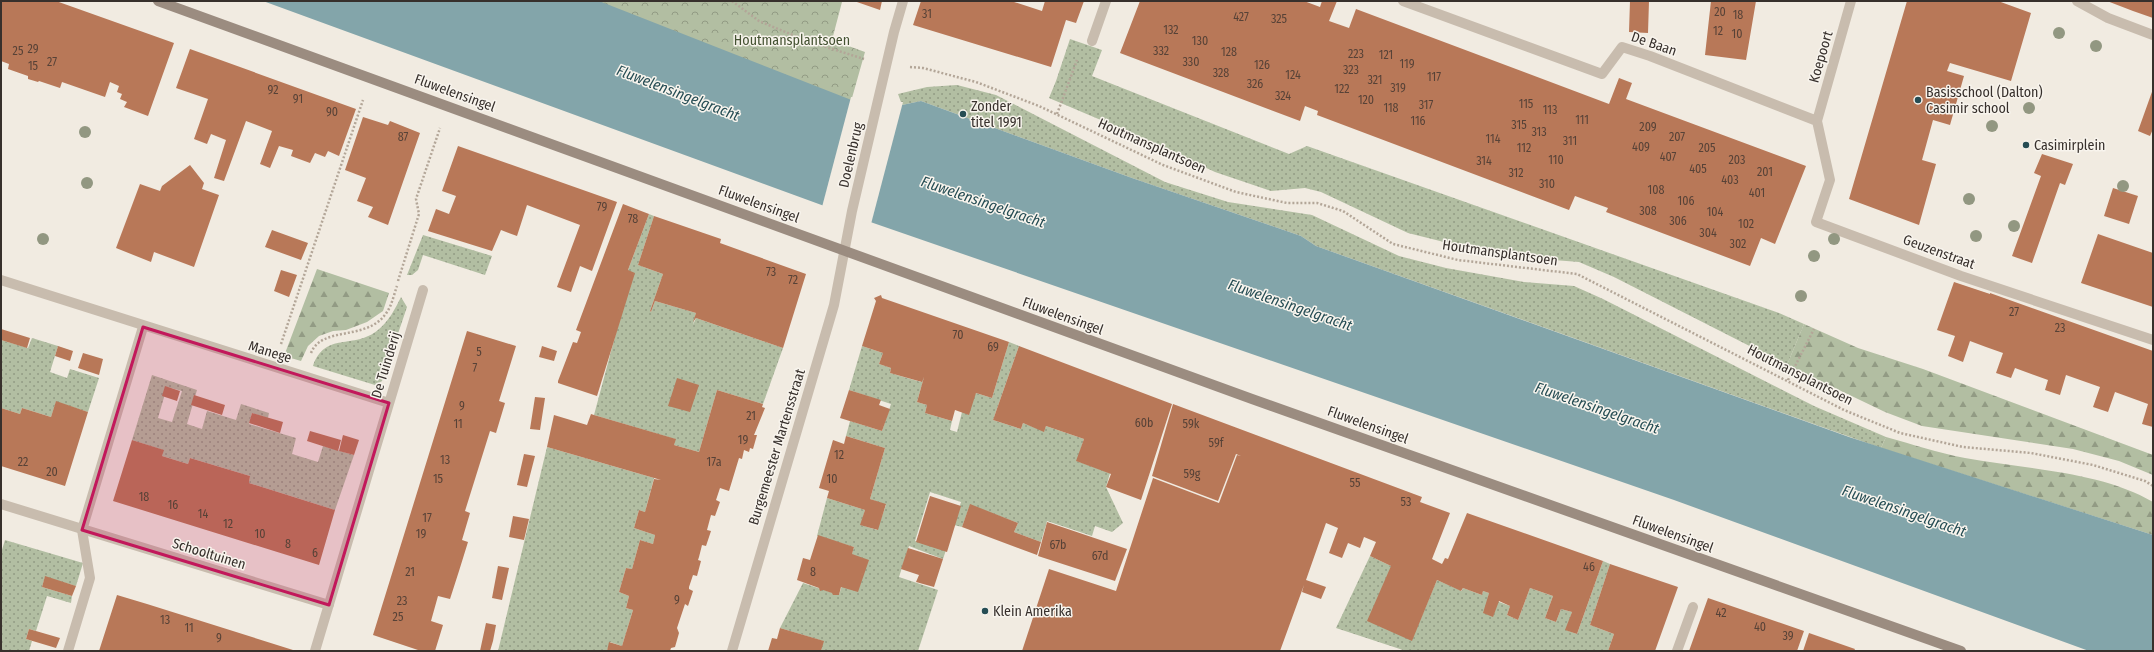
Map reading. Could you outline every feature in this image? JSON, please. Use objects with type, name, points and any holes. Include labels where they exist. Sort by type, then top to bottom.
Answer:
[{"type":"main road","name":"Fluwelensingel","points":[[158,1],[448,105],[1252,399],[1961,651]]},
{"type":"street","name":"Doelenbrug","points":[[845,250],[850,221],[903,1]]},
{"type":"street","points":[[1092,41],[1106,1]]},
{"type":"street","name":"De Baan","points":[[1403,1],[1602,74],[1622,47],[1650,56],[1817,121]]},
{"type":"street","name":"Koepoort","points":[[1817,121],[1851,1]]},
{"type":"street","points":[[2077,1],[2108,18],[2153,35]]},
{"type":"street","name":"Geuzenstraat","points":[[1817,121],[1830,180],[1816,222],[1961,276],[2153,340]]},
{"type":"street","name":"Burgemeester Martensstraat","points":[[732,651],[834,305],[845,250]]},
{"type":"street","name":"Manege","points":[[1,280],[143,327],[389,403]]},
{"type":"street","name":"De Tuinderij","points":[[315,651],[423,290]]},
{"type":"street","points":[[68,651],[90,578],[82,530],[143,327]]},
{"type":"street","name":"Schooltuinen","points":[[1,504],[329,605]]},
{"type":"street","points":[[1677,651],[1693,607]]},
{"type":"path","name":"Houtmansplantsoen","points":[[732,1],[759,21],[807,40],[886,67],[923,68],[976,82],[1057,114],[1163,166],[1236,192],[1287,203],[1317,203],[1343,211],[1393,244],[1458,260],[1577,274],[1788,380],[1844,410],[1900,433],[1963,447],[2031,453],[2093,465],[2145,481],[2153,486]]},
{"type":"path","points":[[1057,114],[1078,59],[1092,41]]},
{"type":"path","points":[[273,367],[371,77]]},
{"type":"path","points":[[302,376],[314,348],[332,335],[356,333],[373,326],[387,312],[419,214],[416,199],[448,105]]},
{"type":"path","points":[[398,282],[423,290]]},
{"type":"path","points":[[1788,380],[1814,329]]},
{"type":"highlighted area","points":[[143,327],[389,403],[329,605],[82,530]]},
{"type":"green space","name":"Houtmansplantsoen","points":[[591,1],[840,1],[842,2],[832,40],[865,52],[850,105]]},
{"type":"green space","points":[[1070,39],[1102,50],[1092,76],[1289,154],[1307,146],[1779,313],[1804,324],[1787,365],[1614,277],[1579,262],[1528,258],[1452,244],[1408,233],[1321,192],[1305,188],[1271,191],[1215,172],[1136,135],[1049,98]]},
{"type":"green space","points":[[957,85],[996,95],[1165,182],[1228,202],[1312,215],[1399,256],[1446,268],[1524,282],[1574,286],[1603,299],[1814,406],[1886,437],[1881,448],[1316,246],[1301,236],[1132,178],[921,101],[902,105],[898,94],[927,87]]},
{"type":"green space","points":[[649,214],[654,216],[638,265],[663,274],[650,311],[651,312],[655,301],[696,313],[693,325],[696,318],[783,348],[763,404],[717,390],[699,452],[674,445],[675,439],[594,415],[624,303],[628,270]]},
{"type":"green space","points":[[423,235],[492,256],[485,275],[423,255],[418,270],[412,275],[407,275]]},
{"type":"green space","points":[[317,269],[389,293],[383,311],[367,322],[346,330],[333,331],[319,336],[308,346],[301,361],[284,356]]},
{"type":"green space","points":[[401,297],[407,307],[382,381],[375,385],[313,366],[318,355],[325,348],[341,342],[369,336],[378,330],[389,319]]},
{"type":"green space","points":[[1804,324],[1858,348],[1923,369],[2153,455],[2153,475],[2119,461],[2073,449],[1922,426],[1885,412],[1787,365]]},
{"type":"green space","points":[[32,338],[58,346],[50,372],[67,378],[70,369],[99,378],[88,412],[56,402],[51,417],[22,408],[20,414],[1,408],[1,340],[28,348]]},
{"type":"green space","points":[[1009,342],[1019,346],[993,420],[1021,429],[1023,423],[1044,431],[1046,426],[1084,439],[1077,461],[1110,473],[1106,487],[1123,523],[1112,532],[1095,526],[1092,536],[1047,521],[1041,542],[1014,532],[1018,523],[970,505],[962,527],[954,525],[961,502],[930,492],[915,541],[946,550],[943,559],[909,546],[899,577],[938,590],[918,651],[821,651],[823,641],[780,628],[803,583],[839,595],[854,547],[817,536],[827,498],[865,510],[861,525],[877,530],[886,505],[870,499],[885,448],[846,436],[850,421],[882,431],[891,404],[849,390],[862,346],[883,353],[879,364],[891,368],[890,373],[921,382],[924,377],[917,402],[927,405],[925,413],[952,421],[950,430],[957,432],[962,412],[976,393],[992,398]]},
{"type":"green space","points":[[152,375],[197,390],[187,424],[202,429],[207,411],[236,420],[241,404],[269,413],[268,418],[252,413],[249,424],[296,438],[292,454],[318,462],[323,446],[354,455],[335,510],[249,483],[250,476],[190,458],[188,464],[162,456],[163,450],[132,440]],"holes":[[[167,387],[182,391],[172,422],[158,418]]]},
{"type":"green space","points":[[1886,437],[1965,458],[2062,472],[2086,477],[2132,492],[2153,502],[2153,535],[1881,448]]},
{"type":"green space","points":[[547,447],[654,478],[645,512],[639,510],[634,528],[655,535],[653,544],[640,540],[632,569],[626,568],[619,592],[629,596],[626,608],[633,610],[622,646],[610,642],[607,651],[498,651]]},
{"type":"green space","points":[[5,540],[83,563],[76,586],[45,577],[42,587],[72,596],[71,603],[47,596],[36,631],[29,629],[26,639],[32,641],[29,651],[1,651],[1,553]]},
{"type":"green space","points":[[1370,556],[1391,566],[1412,639],[1437,580],[1462,591],[1463,588],[1482,595],[1483,591],[1489,593],[1488,598],[1510,606],[1507,615],[1518,620],[1530,588],[1553,596],[1545,618],[1556,622],[1561,609],[1572,612],[1566,630],[1577,634],[1603,561],[1610,564],[1590,625],[1614,634],[1608,651],[1406,651],[1336,628]]},
{"type":"water","name":"Fluwelensingelgracht","points":[[263,1],[599,1],[854,101],[902,105],[921,101],[1132,178],[1301,236],[1316,246],[1849,437],[2153,535],[2153,651],[2089,651],[1674,500],[827,207]]},
{"type":"pier","points":[[851,97],[903,102],[871,224],[822,207]]},
{"type":"building","points":[[1,1],[56,1],[174,43],[148,116],[124,107],[127,102],[120,99],[122,94],[117,92],[119,86],[110,82],[105,97],[62,82],[60,88],[39,81],[38,82],[28,79],[28,76],[8,69],[9,64],[1,61]]},
{"type":"building","points":[[854,1],[882,1],[880,10]]},
{"type":"building","points":[[921,1],[1011,1],[1042,11],[1045,1],[1084,1],[1076,23],[1066,20],[1051,67],[913,25]]},
{"type":"building","points":[[1140,1],[1304,1],[1320,7],[1322,1],[1337,1],[1329,21],[1349,28],[1356,9],[1609,104],[1619,78],[1632,83],[1626,99],[1806,166],[1775,244],[1761,238],[1750,266],[1606,212],[1608,208],[1575,196],[1569,210],[1317,115],[1318,111],[1305,106],[1300,121],[1120,53]]},
{"type":"building","points":[[1630,1],[1649,1],[1648,33],[1629,32]]},
{"type":"building","points":[[1711,1],[1756,1],[1746,60],[1705,55]]},
{"type":"building","name":"Basisschool (Dalton) Casimir school","points":[[1907,1],[1998,1],[2031,13],[2011,81],[1950,63],[1947,71],[1964,76],[1950,125],[1933,120],[1922,160],[1936,164],[1919,225],[1849,199]]},
{"type":"building","points":[[2107,1],[2153,1],[2153,18],[2133,11]]},
{"type":"building","points":[[190,49],[356,109],[339,156],[328,151],[325,157],[315,153],[310,163],[291,156],[293,150],[279,146],[270,168],[260,164],[272,131],[246,121],[224,181],[214,178],[226,140],[211,134],[207,144],[194,139],[208,99],[176,88]]},
{"type":"building","points":[[2153,89],[2153,129],[2150,136],[2138,131]]},
{"type":"building","points":[[363,117],[388,125],[390,121],[420,133],[388,225],[368,217],[373,207],[357,201],[366,178],[345,170]]},
{"type":"building","points":[[458,146],[617,202],[592,271],[580,266],[571,292],[557,287],[580,225],[527,205],[517,236],[501,230],[492,251],[428,231],[436,209],[449,214],[456,196],[442,191]]},
{"type":"building","points":[[2042,154],[2073,164],[2065,185],[2060,183],[2032,263],[2012,256],[2041,176],[2034,173]]},
{"type":"building","points":[[190,165],[204,183],[202,189],[219,195],[194,267],[154,252],[151,262],[116,248],[140,184],[160,191],[162,186]]},
{"type":"building","points":[[2113,188],[2138,196],[2129,224],[2104,216]]},
{"type":"building","points":[[623,204],[649,214],[628,270],[635,273],[597,396],[558,383],[558,381],[573,342],[577,343],[581,332],[576,330]]},
{"type":"building","points":[[654,216],[721,239],[720,243],[806,274],[783,348],[696,318],[693,322],[696,313],[655,301],[651,312],[650,311],[663,274],[638,265]]},
{"type":"building","points":[[272,230],[308,243],[301,260],[265,247]]},
{"type":"building","points":[[2098,234],[2153,253],[2153,307],[2081,283]]},
{"type":"building","points":[[281,270],[297,275],[289,297],[274,291]]},
{"type":"building","points":[[1954,282],[1990,293],[2153,351],[2153,427],[2142,424],[2148,404],[2115,392],[2108,412],[2093,407],[2100,387],[2066,375],[2060,395],[2045,390],[2048,380],[2015,368],[2011,378],[1996,373],[2003,353],[1970,341],[1963,362],[1948,356],[1955,336],[1937,330]]},
{"type":"building","points":[[881,295],[882,298],[1009,342],[992,398],[976,393],[969,415],[955,410],[952,421],[925,413],[927,405],[917,402],[924,377],[922,382],[890,373],[891,368],[879,364],[883,353],[862,346],[876,301],[874,298]]},
{"type":"building","points":[[1,329],[30,338],[27,348],[1,340]]},
{"type":"building","points":[[467,331],[516,346],[499,401],[505,403],[496,433],[490,431],[465,511],[470,513],[462,540],[468,542],[450,599],[438,596],[431,621],[443,625],[435,651],[421,651],[373,635]]},
{"type":"building","points":[[58,346],[73,351],[70,361],[55,356]]},
{"type":"building","points":[[542,346],[557,351],[554,361],[539,357]]},
{"type":"building","points":[[1019,346],[1172,404],[1141,500],[1106,487],[1111,474],[1076,461],[1084,439],[1046,426],[1044,432],[1023,423],[1021,429],[993,420]]},
{"type":"building","points":[[83,353],[103,359],[99,375],[78,368]]},
{"type":"building","points":[[677,378],[699,385],[690,412],[668,406]]},
{"type":"building","points":[[165,386],[180,391],[177,401],[162,396]]},
{"type":"building","points":[[717,390],[763,404],[762,407],[765,408],[754,435],[757,435],[753,449],[750,448],[749,452],[744,450],[742,459],[739,458],[729,491],[720,488],[716,500],[720,502],[715,516],[711,515],[707,530],[711,531],[706,546],[702,545],[698,560],[701,561],[697,576],[693,575],[689,587],[689,589],[693,591],[688,606],[685,604],[677,628],[679,633],[675,647],[671,648],[670,651],[607,651],[609,642],[622,646],[633,610],[626,608],[629,596],[619,592],[626,568],[632,569],[640,540],[653,544],[655,535],[634,528],[639,510],[645,512],[654,479],[661,480],[547,447],[554,415],[587,425],[591,414],[676,439],[674,445],[699,452]]},
{"type":"building","points":[[849,390],[881,400],[879,405],[890,409],[882,431],[840,418]]},
{"type":"building","points":[[194,395],[225,405],[222,415],[191,405]]},
{"type":"building","points":[[535,397],[545,398],[540,430],[530,429]]},
{"type":"building","points":[[56,401],[88,412],[65,486],[1,466],[1,408],[20,414],[22,408],[51,417]]},
{"type":"building","points":[[1173,404],[1422,497],[1420,502],[1450,513],[1432,559],[1442,564],[1445,558],[1448,559],[1467,513],[1603,561],[1577,634],[1565,630],[1572,612],[1561,609],[1556,622],[1545,618],[1553,596],[1530,588],[1518,620],[1507,615],[1510,606],[1499,601],[1493,617],[1483,613],[1489,593],[1483,591],[1482,595],[1463,588],[1461,591],[1437,580],[1412,641],[1367,621],[1391,566],[1370,556],[1376,542],[1364,537],[1360,548],[1348,543],[1342,558],[1329,553],[1338,528],[1326,523],[1306,580],[1326,587],[1321,599],[1302,592],[1304,585],[1280,651],[1022,651],[1049,569],[1116,591],[1153,478],[1219,503],[1237,455],[1241,456],[1236,454],[1218,501],[1152,476]]},
{"type":"building","points":[[252,413],[283,422],[280,433],[249,423]]},
{"type":"building","points":[[310,431],[341,440],[338,451],[307,441]]},
{"type":"building","points":[[343,435],[359,440],[354,455],[339,451]]},
{"type":"building","points":[[846,436],[885,448],[870,499],[886,504],[878,530],[860,525],[865,510],[827,498],[829,491],[819,488],[833,440],[844,444]]},
{"type":"building","points":[[132,440],[164,450],[162,456],[188,464],[190,458],[250,476],[249,483],[335,510],[319,565],[113,501]]},
{"type":"building","points":[[524,454],[535,456],[527,487],[517,485]]},
{"type":"building","points":[[930,496],[961,506],[947,552],[916,542]]},
{"type":"building","points":[[970,504],[1018,523],[1014,532],[1041,542],[1037,555],[962,527]]},
{"type":"building","points":[[513,516],[529,519],[524,540],[509,537]]},
{"type":"building","points":[[1047,522],[1127,549],[1115,581],[1038,556]]},
{"type":"building","points":[[818,535],[854,547],[852,554],[869,560],[858,592],[841,587],[839,595],[833,595],[832,593],[823,590],[820,591],[819,588],[797,580],[803,558],[810,560]]},
{"type":"building","points":[[908,548],[943,559],[934,587],[916,582],[919,575],[901,569]]},
{"type":"building","points":[[1610,564],[1678,587],[1655,651],[1608,651],[1614,634],[1590,625]]},
{"type":"building","points":[[498,566],[509,568],[502,600],[492,598]]},
{"type":"building","points":[[45,576],[76,586],[72,596],[42,587]]},
{"type":"building","points":[[117,595],[147,604],[293,650],[99,651]]},
{"type":"building","points":[[1708,598],[1804,631],[1797,651],[1689,651]]},
{"type":"building","points":[[486,623],[496,625],[493,641],[490,651],[480,651]]},
{"type":"building","points":[[780,628],[824,641],[821,651],[768,651],[772,638],[777,639]]},
{"type":"building","points":[[29,629],[60,638],[56,648],[26,639]]},
{"type":"building","points":[[1809,633],[1855,649],[1854,651],[1803,651]]},
{"type":"place","name":"Basisschool (Dalton) Casimir school","points":[[1918,100]]},
{"type":"place","name":"Zonder titel 1991","points":[[963,114]]},
{"type":"place","name":"Casimirplein","points":[[2026,145]]},
{"type":"place","name":"Klein Amerika","points":[[985,611]]}]
